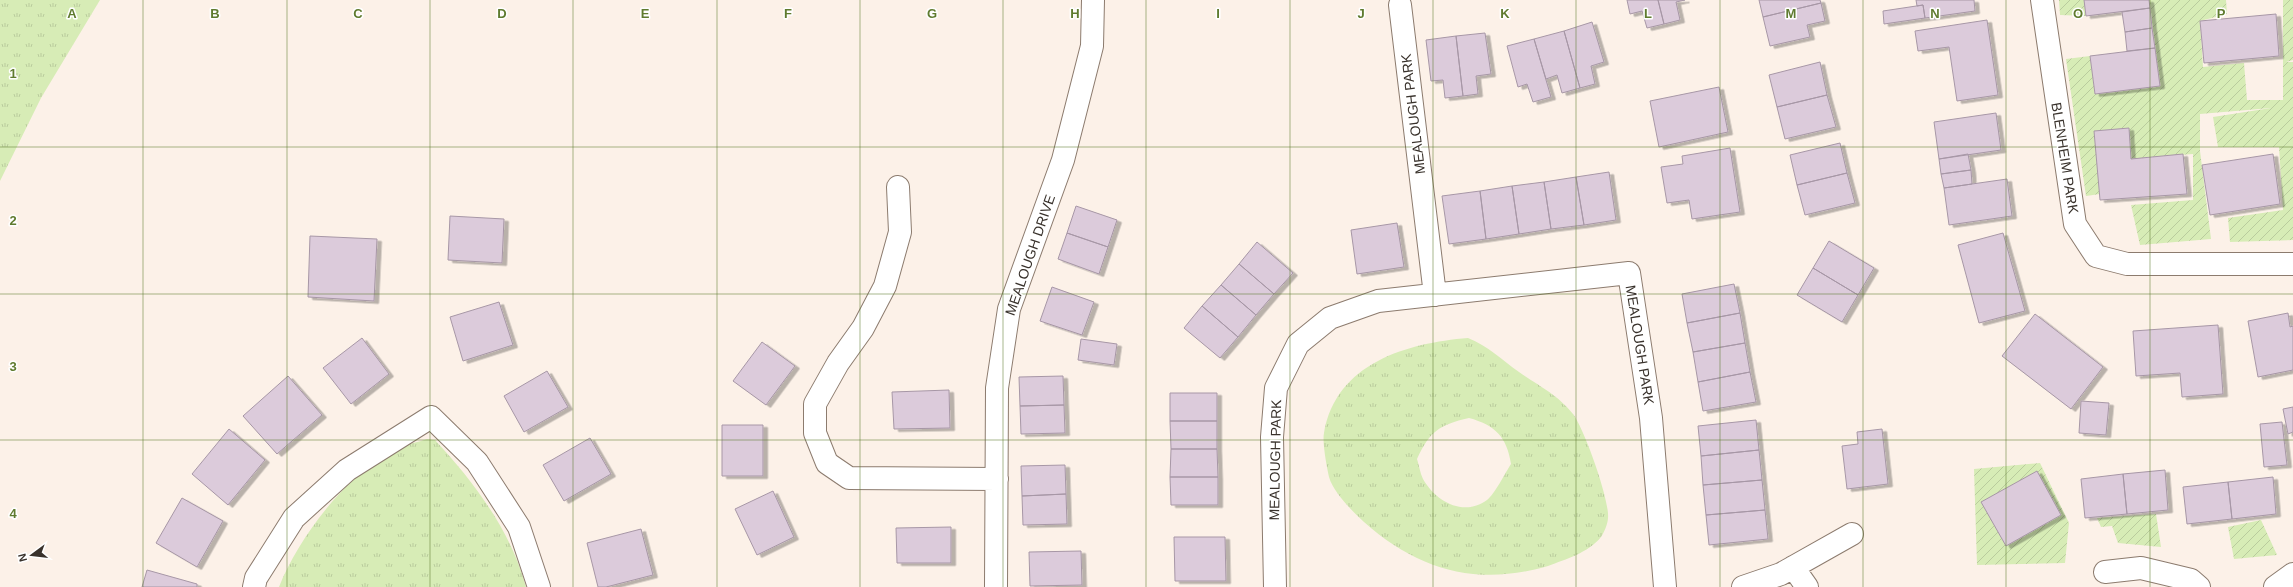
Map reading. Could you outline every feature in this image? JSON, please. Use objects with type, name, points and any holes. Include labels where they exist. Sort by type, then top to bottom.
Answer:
[{"type":"street","name":"MEALOUGH DRIVE","points":[[996,587],[997,388],[1008,309],[1063,160],[1092,46],[1093,0]]},
{"type":"street","name":"BLENHEIM PARK","points":[[2042,0],[2075,224],[2096,256],[2127,264],[2293,264]]},
{"type":"street","name":"MEALOUGH PARK","points":[[1400,5],[1435,295]]},
{"type":"street","points":[[898,187],[900,232],[885,286],[863,328],[838,363],[815,404],[815,433],[827,463],[850,478],[997,479]]},
{"type":"street","name":"MEALOUGH PARK","points":[[1275,587],[1272,437],[1276,388],[1298,344],[1330,318],[1378,301],[1629,273],[1651,418],[1665,587]]},
{"type":"street","points":[[254,587],[256,578],[294,518],[347,470],[431,417],[477,462],[519,527],[538,587]]},
{"type":"street","points":[[1743,587],[1793,567],[1852,534]]},
{"type":"street","points":[[1793,567],[1807,587]]},
{"type":"street","points":[[2105,572],[2141,568],[2191,580],[2199,587]]},
{"type":"street","points":[[2275,587],[2293,574]]},
{"type":"green space","points":[[0,0],[100,0],[41,98],[0,181]]},
{"type":"green space","points":[[2059,0],[2084,0],[2086,16],[2060,15]]},
{"type":"green space","points":[[2149,0],[2226,0],[2227,14],[2200,21],[2203,67],[2244,63],[2247,100],[2283,100],[2283,0],[2293,0],[2293,60],[2286,62],[2293,62],[2293,240],[2230,242],[2228,218],[2283,210],[2279,147],[2218,147],[2213,117],[2271,108],[2200,114],[2200,151],[2211,239],[2140,245],[2131,205],[2193,200],[2193,154],[2131,159],[2128,128],[2095,131],[2100,194],[2086,196],[2066,59],[2090,56],[2095,94],[2160,86]]},
{"type":"green space","points":[[1468,338],[1475,341],[1554,395],[1573,414],[1578,422],[1601,481],[1608,509],[1608,520],[1605,531],[1596,543],[1576,555],[1548,566],[1522,572],[1497,575],[1473,574],[1450,570],[1427,563],[1384,539],[1364,522],[1339,495],[1329,477],[1325,455],[1324,433],[1331,409],[1343,389],[1359,373],[1378,361],[1421,345]],"holes":[[[1469,418],[1493,429],[1503,439],[1511,464],[1497,488],[1487,500],[1478,505],[1460,507],[1443,500],[1435,494],[1423,479],[1417,459],[1426,442],[1443,427],[1450,423]]]},
{"type":"green space","points":[[427,439],[435,440],[464,473],[490,508],[511,546],[526,587],[279,587],[288,567],[314,525],[347,486],[365,469],[385,456],[404,446]]},
{"type":"green space","points":[[2040,463],[2069,523],[2065,563],[1977,565],[1974,469]]},
{"type":"green space","points":[[2156,514],[2161,547],[2118,543],[2112,526],[2101,527],[2097,518]]},
{"type":"green space","points":[[2261,520],[2277,555],[2234,559],[2228,527]]},
{"type":"building","points":[[1627,0],[1658,0],[1664,24],[1647,28],[1642,11],[1630,14]]},
{"type":"building","points":[[1658,0],[1685,0],[1676,2],[1680,20],[1664,24]]},
{"type":"building","points":[[1759,0],[1820,0],[1821,3],[1763,17]]},
{"type":"building","points":[[1916,0],[1974,0],[1975,11],[1925,18],[1923,5],[1917,6]]},
{"type":"building","points":[[2084,0],[2149,0],[2150,8],[2086,16]]},
{"type":"building","points":[[1821,3],[1825,21],[1807,25],[1810,37],[1770,46],[1763,17]]},
{"type":"building","points":[[1923,5],[1925,18],[1884,24],[1883,11]]},
{"type":"building","points":[[2150,8],[2152,28],[2125,32],[2122,12]]},
{"type":"building","points":[[2276,14],[2279,56],[2204,63],[2200,21]]},
{"type":"building","points":[[1987,20],[1998,95],[1957,101],[1949,47],[1918,51],[1915,31]]},
{"type":"building","points":[[1592,22],[1604,62],[1591,66],[1595,84],[1580,88],[1564,31]]},
{"type":"building","points":[[2152,28],[2155,48],[2127,51],[2125,32]]},
{"type":"building","points":[[1564,31],[1580,88],[1562,93],[1557,75],[1546,79],[1534,39]]},
{"type":"building","points":[[1485,33],[1491,74],[1476,76],[1478,94],[1463,96],[1456,36]]},
{"type":"building","points":[[1456,36],[1463,96],[1445,98],[1443,80],[1431,81],[1426,40]]},
{"type":"building","points":[[1534,39],[1551,97],[1533,102],[1527,84],[1518,87],[1507,46]]},
{"type":"building","points":[[2155,48],[2160,86],[2095,94],[2090,56]]},
{"type":"building","points":[[1820,62],[1827,95],[1777,107],[1769,75]]},
{"type":"building","points":[[1719,87],[1728,132],[1659,147],[1650,101]]},
{"type":"building","points":[[1827,95],[1836,127],[1785,139],[1777,107]]},
{"type":"building","points":[[1996,113],[2001,150],[1939,159],[1934,122]]},
{"type":"building","points":[[2129,128],[2131,159],[2183,154],[2187,194],[2100,200],[2094,131]]},
{"type":"building","points":[[1840,143],[1847,173],[1797,185],[1790,155]]},
{"type":"building","points":[[1730,148],[1740,212],[1692,219],[1689,200],[1667,203],[1661,167],[1683,164],[1682,156]]},
{"type":"building","points":[[1968,154],[1971,170],[1941,174],[1939,159]]},
{"type":"building","points":[[2273,154],[2280,204],[2210,215],[2202,165]]},
{"type":"building","points":[[1971,170],[1972,184],[1944,188],[1941,174]]},
{"type":"building","points":[[1609,172],[1616,220],[1584,225],[1576,177]]},
{"type":"building","points":[[1847,173],[1855,203],[1805,215],[1797,185]]},
{"type":"building","points":[[1576,177],[1584,225],[1551,229],[1544,182]]},
{"type":"building","points":[[2007,179],[2012,216],[1949,225],[1944,188]]},
{"type":"building","points":[[1544,182],[1551,229],[1519,234],[1512,186]]},
{"type":"building","points":[[1512,186],[1519,234],[1486,239],[1480,191]]},
{"type":"building","points":[[1480,191],[1486,239],[1449,244],[1442,196]]},
{"type":"building","points":[[1076,206],[1117,220],[1108,247],[1067,233]]},
{"type":"building","points":[[450,216],[504,219],[502,263],[448,260]]},
{"type":"building","points":[[1397,223],[1404,267],[1357,274],[1351,230]]},
{"type":"building","points":[[1067,233],[1108,247],[1099,274],[1058,259]]},
{"type":"building","points":[[2003,233],[2025,311],[1979,323],[1958,245]]},
{"type":"building","points":[[310,236],[377,239],[374,301],[308,297]]},
{"type":"building","points":[[1829,241],[1874,268],[1858,295],[1813,268]]},
{"type":"building","points":[[1257,242],[1293,273],[1274,294],[1239,264]]},
{"type":"building","points":[[1239,264],[1274,294],[1256,315],[1221,285]]},
{"type":"building","points":[[1813,268],[1858,295],[1842,322],[1797,295]]},
{"type":"building","points":[[1734,284],[1740,313],[1687,323],[1682,294]]},
{"type":"building","points":[[1221,285],[1256,315],[1238,337],[1202,306]]},
{"type":"building","points":[[1052,287],[1094,302],[1082,335],[1040,321]]},
{"type":"building","points":[[499,302],[513,345],[463,361],[450,317]]},
{"type":"building","points":[[1202,306],[1238,337],[1220,358],[1184,328]]},
{"type":"building","points":[[1740,313],[1745,343],[1693,352],[1687,323]]},
{"type":"building","points":[[2288,313],[2290,327],[2293,326],[2293,370],[2258,377],[2248,321]]},
{"type":"building","points":[[2035,314],[2103,367],[2071,409],[2002,356]]},
{"type":"building","points":[[2218,325],[2223,394],[2182,397],[2180,373],[2136,376],[2133,331]]},
{"type":"building","points":[[362,338],[389,374],[351,404],[323,368]]},
{"type":"building","points":[[1081,339],[1117,344],[1114,365],[1078,360]]},
{"type":"building","points":[[762,342],[795,366],[766,405],[733,381]]},
{"type":"building","points":[[1745,343],[1750,372],[1698,382],[1693,352]]},
{"type":"building","points":[[547,371],[568,407],[524,432],[504,396]]},
{"type":"building","points":[[1750,372],[1756,402],[1703,411],[1698,382]]},
{"type":"building","points":[[288,376],[322,415],[277,454],[243,416]]},
{"type":"building","points":[[1063,376],[1064,405],[1020,406],[1019,377]]},
{"type":"building","points":[[949,390],[950,428],[894,429],[892,392]]},
{"type":"building","points":[[1170,393],[1217,393],[1217,421],[1170,421]]},
{"type":"building","points":[[2081,401],[2109,403],[2106,435],[2079,433]]},
{"type":"building","points":[[1064,405],[1065,433],[1021,434],[1020,406]]},
{"type":"building","points":[[2293,407],[2293,432],[2288,434],[2283,409]]},
{"type":"building","points":[[1756,420],[1759,450],[1701,456],[1698,426]]},
{"type":"building","points":[[1170,421],[1217,421],[1217,449],[1171,449]]},
{"type":"building","points":[[2282,422],[2287,465],[2264,467],[2260,424]]},
{"type":"building","points":[[722,425],[763,425],[763,476],[722,476]]},
{"type":"building","points":[[229,429],[265,460],[228,505],[192,474]]},
{"type":"building","points":[[1882,429],[1888,484],[1847,489],[1842,446],[1858,444],[1857,432]]},
{"type":"building","points":[[590,438],[611,474],[564,501],[543,465]]},
{"type":"building","points":[[1171,449],[1217,449],[1218,477],[1170,477]]},
{"type":"building","points":[[1759,450],[1762,480],[1703,485],[1701,456]]},
{"type":"building","points":[[1065,465],[1066,494],[1022,496],[1021,466]]},
{"type":"building","points":[[2165,470],[2168,510],[2127,514],[2123,474]]},
{"type":"building","points":[[2037,471],[2061,515],[2006,546],[1981,502]]},
{"type":"building","points":[[2123,474],[2127,514],[2085,518],[2081,479]]},
{"type":"building","points":[[1170,477],[1218,477],[1218,505],[1171,505]]},
{"type":"building","points":[[2273,477],[2276,514],[2232,519],[2228,482]]},
{"type":"building","points":[[1762,480],[1765,510],[1706,515],[1703,485]]},
{"type":"building","points":[[2228,482],[2232,519],[2187,524],[2183,487]]},
{"type":"building","points":[[773,491],[794,537],[757,555],[735,509]]},
{"type":"building","points":[[1066,494],[1067,524],[1023,525],[1022,496]]},
{"type":"building","points":[[182,498],[223,521],[197,567],[156,543]]},
{"type":"building","points":[[1765,510],[1768,539],[1709,545],[1706,515]]},
{"type":"building","points":[[951,527],[951,563],[897,563],[896,528]]},
{"type":"building","points":[[641,529],[653,575],[606,587],[598,587],[587,543]]},
{"type":"building","points":[[1174,537],[1225,537],[1226,581],[1175,581]]},
{"type":"building","points":[[1081,551],[1082,585],[1030,586],[1029,552]]},
{"type":"building","points":[[147,570],[197,584],[197,587],[142,587]]}]
